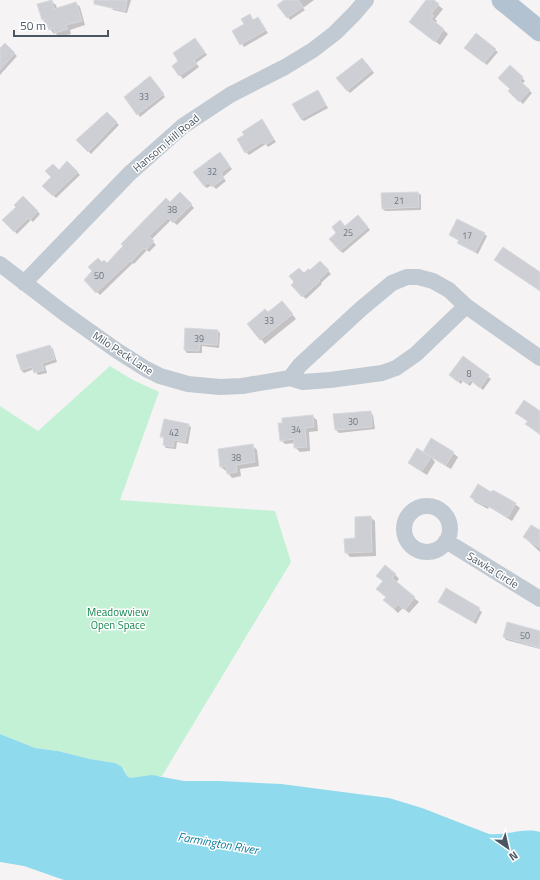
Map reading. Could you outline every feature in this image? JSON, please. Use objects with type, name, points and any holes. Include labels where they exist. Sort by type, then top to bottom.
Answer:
[{"type":"main road","points":[[502,0],[540,31]]},
{"type":"street","name":"Hansom Hill Road","points":[[24,283],[130,173],[183,126],[230,95],[313,50],[335,33],[366,0]]},
{"type":"street","name":"Milo Peck Lane","points":[[0,264],[116,350],[146,369],[166,379],[188,384],[220,387],[242,386],[290,378],[303,382],[382,373],[396,368],[416,354],[466,306]]},
{"type":"street","points":[[290,378],[300,365],[362,308],[392,283],[407,277],[418,277],[433,280],[449,290],[466,306],[540,358]]},
{"type":"street","name":"Sawka Circle","points":[[446,541],[540,599]]},
{"type":"green space","name":"Meadowview Open Space","points":[[110,366],[131,379],[159,392],[120,500],[275,511],[291,562],[162,776],[130,778],[127,776],[124,769],[115,763],[90,759],[58,751],[35,748],[0,734],[0,406],[38,431]]},
{"type":"water","name":"Farmington River","points":[[0,734],[35,748],[58,751],[90,759],[115,763],[122,767],[127,776],[130,778],[152,775],[184,781],[281,784],[389,798],[422,808],[489,834],[502,834],[527,830],[540,832],[540,880],[64,880],[24,866],[0,862]]},
{"type":"building","points":[[52,0],[54,9],[76,2],[82,21],[66,25],[68,29],[55,33],[53,28],[49,30],[45,19],[42,20],[37,4]]},
{"type":"building","points":[[94,0],[127,0],[125,11],[94,4]]},
{"type":"building","points":[[284,0],[298,0],[303,7],[287,18],[277,5]]},
{"type":"building","points":[[426,0],[434,0],[439,4],[431,14],[434,16],[431,19],[444,29],[435,42],[409,22]]},
{"type":"building","points":[[250,14],[253,20],[258,17],[266,30],[240,45],[232,31],[244,24],[241,19]]},
{"type":"building","points":[[476,33],[496,49],[484,63],[464,48]]},
{"type":"building","points":[[195,38],[205,52],[194,60],[197,64],[179,76],[172,66],[178,61],[173,53]]},
{"type":"building","points":[[5,43],[15,53],[0,70],[0,48]]},
{"type":"building","points":[[362,58],[372,70],[347,91],[336,78]]},
{"type":"building","points":[[510,65],[523,77],[520,81],[530,90],[519,102],[508,91],[510,89],[498,78]]},
{"type":"building","points":[[150,76],[164,94],[137,115],[124,97]]},
{"type":"building","points":[[318,90],[326,105],[301,119],[292,104]]},
{"type":"building","points":[[107,112],[117,122],[88,152],[76,140]]},
{"type":"building","points":[[262,119],[274,139],[265,145],[263,142],[245,153],[237,139],[244,135],[242,132]]},
{"type":"building","points":[[220,152],[230,166],[221,173],[224,178],[212,187],[209,182],[204,186],[193,172]]},
{"type":"building","points":[[67,161],[78,172],[53,196],[42,186],[51,177],[45,171],[53,164],[59,170]]},
{"type":"building","points":[[180,192],[192,204],[173,223],[168,218],[149,236],[154,241],[146,250],[144,248],[131,262],[130,261],[96,293],[84,280],[92,271],[88,267],[98,258],[102,262],[104,260],[107,263],[123,246],[121,244],[166,198],[170,202]]},
{"type":"building","points":[[418,192],[419,207],[382,209],[381,193]]},
{"type":"building","points":[[23,196],[38,211],[30,220],[28,218],[14,232],[2,220],[16,207],[14,205]]},
{"type":"building","points":[[358,215],[368,227],[340,251],[329,239],[336,233],[332,227],[340,220],[345,226]]},
{"type":"building","points":[[457,219],[485,233],[475,252],[457,243],[459,240],[449,235]]},
{"type":"building","points":[[503,247],[540,272],[540,291],[494,260]]},
{"type":"building","points":[[320,261],[329,270],[319,280],[320,281],[302,297],[291,285],[294,282],[289,276],[299,268],[304,273]]},
{"type":"building","points":[[282,301],[293,314],[260,340],[247,324],[265,309],[268,312]]},
{"type":"building","points":[[185,328],[218,330],[217,345],[200,344],[199,351],[184,350]]},
{"type":"building","points":[[50,345],[55,359],[42,363],[44,370],[34,373],[32,367],[21,370],[16,355]]},
{"type":"building","points":[[463,356],[489,375],[480,388],[470,380],[467,384],[460,379],[458,382],[449,375]]},
{"type":"building","points":[[524,400],[540,411],[540,434],[525,424],[528,421],[515,413]]},
{"type":"building","points":[[371,411],[372,427],[335,430],[333,414]]},
{"type":"building","points":[[313,415],[314,427],[305,428],[307,447],[294,448],[294,439],[280,441],[278,423],[282,423],[282,418]]},
{"type":"building","points":[[164,419],[189,424],[185,442],[174,440],[173,447],[163,445],[164,437],[160,437]]},
{"type":"building","points":[[431,438],[454,452],[446,465],[423,452]]},
{"type":"building","points":[[253,444],[255,462],[236,465],[237,472],[227,474],[226,466],[220,467],[218,449]]},
{"type":"building","points":[[417,448],[431,457],[422,471],[408,463]]},
{"type":"building","points":[[478,484],[491,492],[493,490],[516,503],[508,517],[470,497]]},
{"type":"building","points":[[371,516],[372,552],[345,553],[344,539],[355,538],[355,517]]},
{"type":"building","points":[[531,525],[540,530],[540,548],[523,537]]},
{"type":"building","points":[[385,565],[396,574],[392,578],[415,597],[405,610],[398,604],[394,609],[383,600],[386,597],[376,589],[383,581],[376,576]]},
{"type":"building","points":[[446,588],[480,608],[473,622],[438,602]]},
{"type":"building","points":[[507,622],[540,631],[540,648],[503,637]]}]
